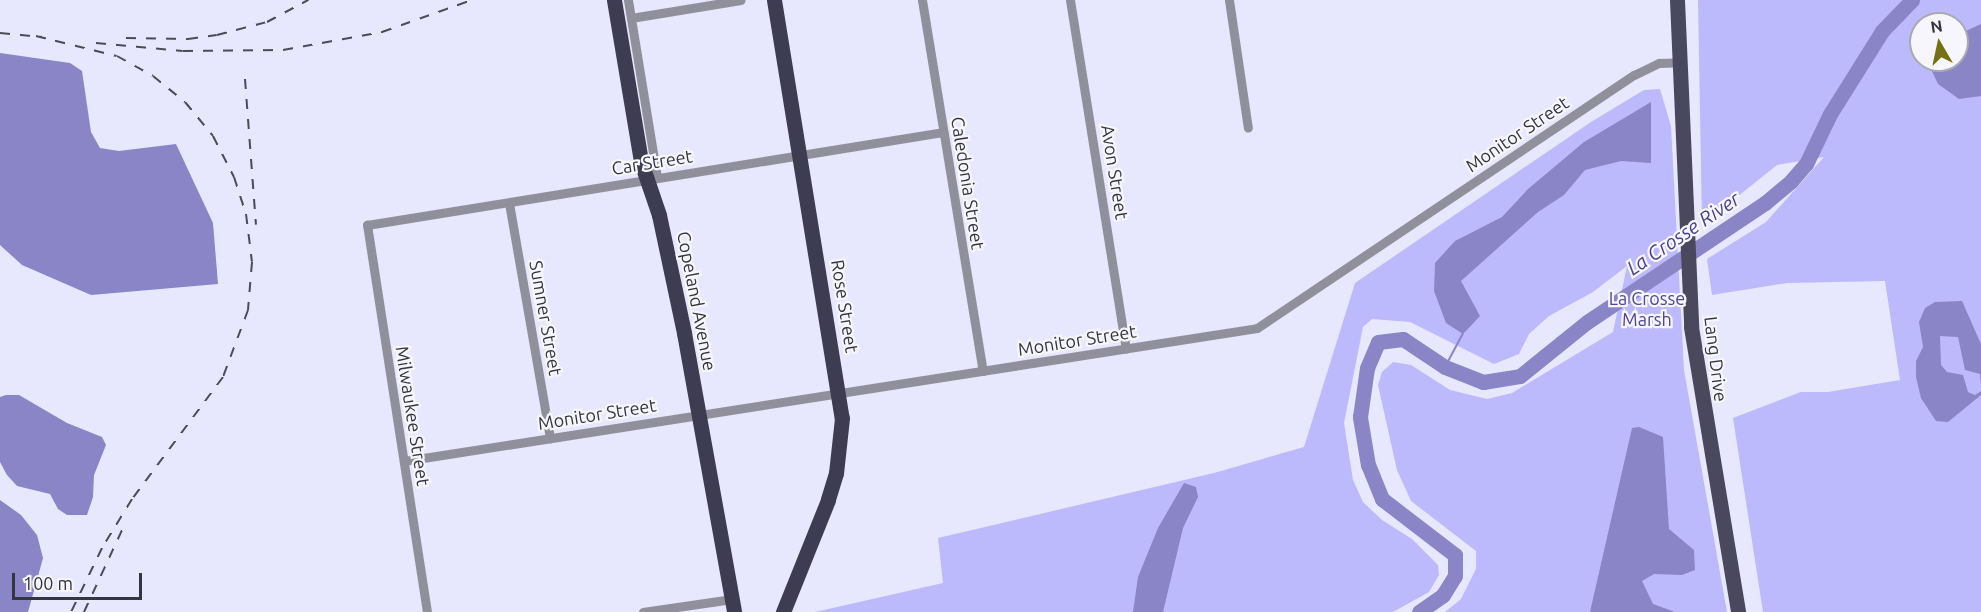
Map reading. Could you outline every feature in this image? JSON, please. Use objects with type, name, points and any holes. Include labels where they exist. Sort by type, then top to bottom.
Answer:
[{"type":"highway","name":"Copeland Avenue","points":[[614,0],[641,162],[652,179],[699,415],[733,605]]},
{"type":"highway","name":"Rose Street","points":[[774,0],[801,154],[842,418],[836,473],[783,612]]},
{"type":"main road","name":"Lang Drive","points":[[1677,0],[1682,62],[1689,291],[1695,368],[1738,612]]},
{"type":"street","points":[[628,0],[652,179]]},
{"type":"street","points":[[630,18],[741,0]]},
{"type":"street","name":"Caledonia Street","points":[[922,0],[983,371]]},
{"type":"street","name":"Avon Street","points":[[1070,0],[1126,349]]},
{"type":"street","points":[[1229,0],[1248,128]]},
{"type":"street","name":"Monitor Street","points":[[404,461],[839,392],[1232,334],[1263,325],[1634,75],[1659,63],[1682,62]]},
{"type":"street","name":"Car Street","points":[[367,225],[943,132]]},
{"type":"street","name":"Sumner Street","points":[[509,202],[550,438]]},
{"type":"street","name":"Milwaukee Street","points":[[367,225],[428,612]]},
{"type":"street","points":[[643,612],[733,605]]},
{"type":"green space","points":[[1698,0],[1981,0],[1981,612],[1763,612],[1733,418],[1801,392],[1828,392],[1900,380],[1885,281],[1787,283],[1712,295],[1707,259],[1766,222],[1824,157],[1777,165],[1702,225]]},
{"type":"green space","name":"La Crosse Marsh","points":[[1660,89],[1671,126],[1684,370],[1727,612],[1445,612],[1461,599],[1476,569],[1476,551],[1411,501],[1397,470],[1378,385],[1382,372],[1393,362],[1411,365],[1450,390],[1487,399],[1512,393],[1613,332],[1627,266],[1593,292],[1549,316],[1529,334],[1519,354],[1494,364],[1410,322],[1372,319],[1363,327],[1344,423],[1353,480],[1363,502],[1382,520],[1412,539],[1438,565],[1439,575],[1429,592],[1393,612],[815,612],[943,583],[938,538],[1214,473],[1304,447],[1355,283],[1591,122],[1644,90]]},
{"type":"shaded area","points":[[1981,24],[1981,96],[1959,99],[1938,84],[1932,72],[1969,72],[1969,30]]},
{"type":"shaded area","points":[[0,53],[70,63],[82,71],[91,132],[100,148],[119,151],[176,144],[213,223],[218,284],[91,295],[22,265],[0,245]]},
{"type":"shaded area","points":[[1651,102],[1651,163],[1621,161],[1585,170],[1564,195],[1538,212],[1461,281],[1480,316],[1463,334],[1446,323],[1434,291],[1435,263],[1455,241],[1502,217],[1528,189],[1584,142]]},
{"type":"shaded area","points":[[1962,301],[1981,344],[1981,384],[1980,374],[1965,370],[1958,337],[1940,336],[1941,365],[1947,372],[1963,375],[1968,392],[1975,395],[1981,391],[1981,395],[1948,422],[1936,421],[1921,398],[1916,377],[1916,361],[1923,347],[1919,322],[1925,308],[1935,302]]},
{"type":"shaded area","points":[[19,395],[67,423],[102,437],[106,445],[94,475],[93,497],[87,515],[67,515],[58,509],[50,494],[17,486],[7,475],[0,462],[0,397]]},
{"type":"shaded area","points":[[1639,427],[1663,437],[1669,529],[1694,550],[1695,570],[1682,575],[1654,574],[1642,581],[1653,604],[1675,612],[1590,612],[1632,428]]},
{"type":"shaded area","points":[[1184,483],[1196,487],[1198,497],[1183,528],[1163,612],[1133,612],[1138,577],[1158,528]]},
{"type":"shaded area","points":[[0,500],[21,515],[37,535],[43,558],[28,612],[0,612]]},
{"type":"waterway","name":"La Crosse River","points":[[1419,612],[1443,595],[1455,576],[1455,555],[1382,499],[1368,465],[1360,417],[1367,368],[1378,342],[1403,339],[1445,367],[1483,382],[1520,376],[1587,322],[1765,203],[1791,181],[1806,164],[1830,114],[1882,31],[1912,0]]},
{"type":"waterway","points":[[1445,367],[1463,333]]},
{"type":"railway","points":[[126,38],[188,39],[217,35],[267,22],[308,0]]},
{"type":"railway","points":[[96,43],[183,51],[283,50],[382,32],[472,0]]},
{"type":"railway","points":[[0,33],[42,37]]},
{"type":"railway","points":[[36,36],[117,56],[153,76],[185,102],[213,136],[234,177],[246,214],[252,262],[248,310],[223,377],[132,499],[102,548],[71,612]]},
{"type":"railway","points":[[245,79],[256,225]]},
{"type":"railway","points":[[84,612],[123,528]]}]
